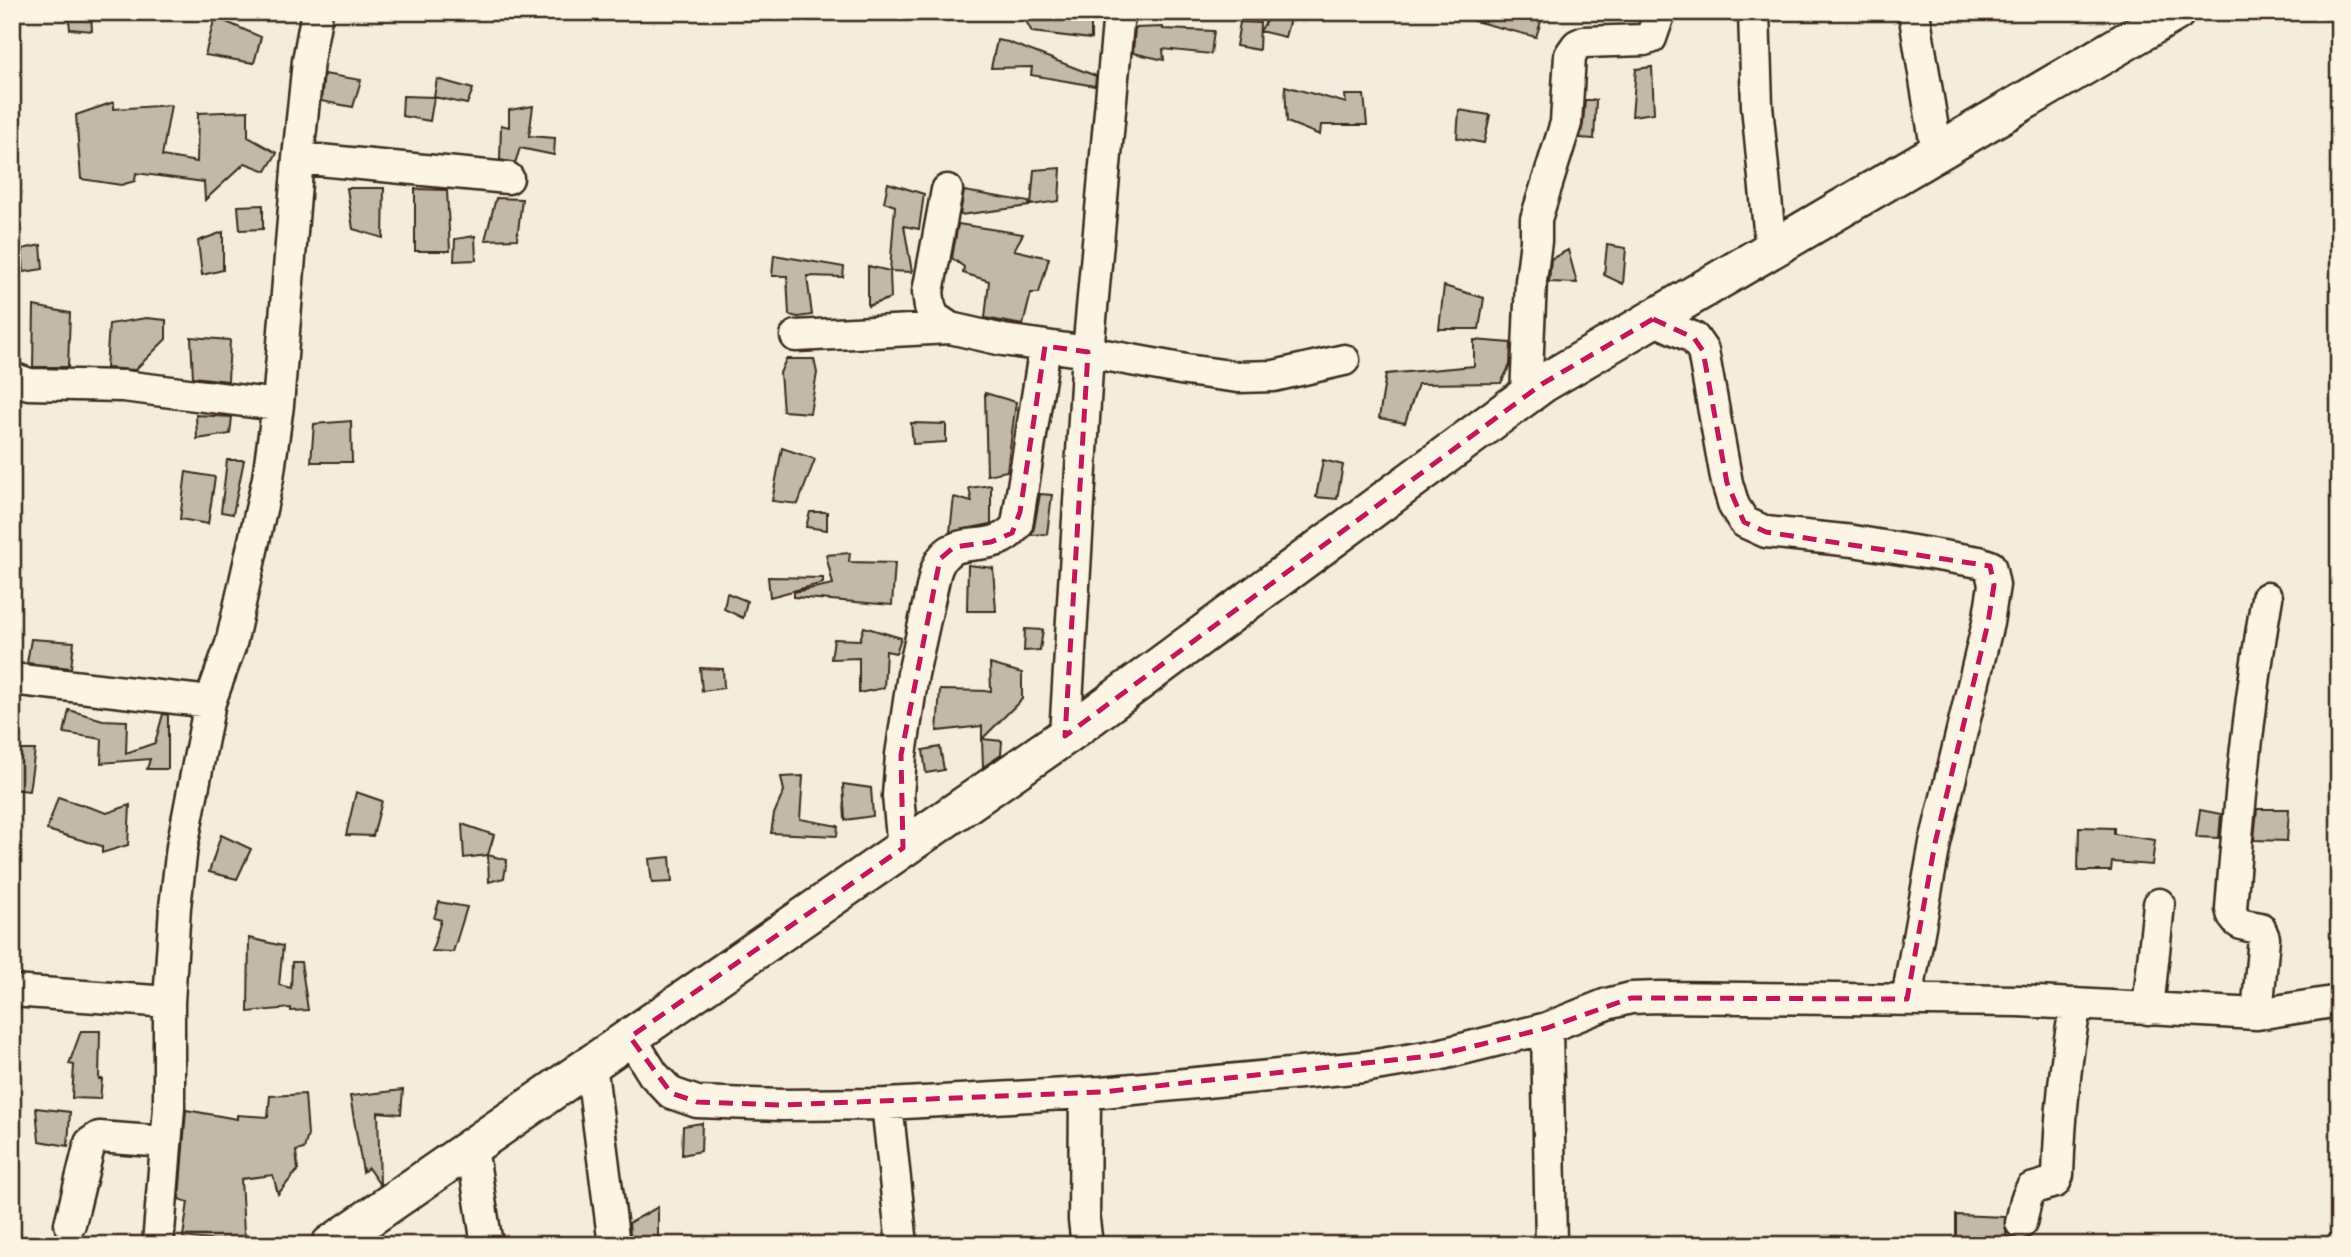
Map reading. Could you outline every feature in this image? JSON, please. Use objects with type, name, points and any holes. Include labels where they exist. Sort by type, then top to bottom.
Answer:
[{"type":"main road","points":[[330,1245],[1065,736],[1526,395],[2176,12]]},
{"type":"street","points":[[158,1245],[169,1108],[169,1002],[181,847],[210,702],[231,644],[268,478],[278,405],[308,61],[317,12]]},
{"type":"street","points":[[1065,736],[1088,352],[1119,12]]},
{"type":"street","points":[[1526,395],[1536,219],[1566,123],[1570,55],[1577,45],[1584,42],[1651,38],[1660,12]]},
{"type":"street","points":[[1754,12],[1757,106],[1771,250]]},
{"type":"street","points":[[1914,12],[1937,153]]},
{"type":"street","points":[[298,158],[508,178]]},
{"type":"street","points":[[947,190],[928,292],[929,307],[934,317],[950,328]]},
{"type":"street","points":[[1653,318],[1694,338],[1703,351],[1727,483],[1734,506],[1744,522],[1766,532],[1853,541],[1990,566],[1994,585],[1988,623],[1935,843],[1907,999]]},
{"type":"street","points":[[796,336],[950,328],[1003,340],[1238,377],[1274,376],[1344,360]]},
{"type":"street","points":[[903,848],[898,796],[901,755],[914,674],[935,574],[940,559],[954,547],[1003,539],[1017,525],[1045,346]]},
{"type":"street","points":[[12,378],[29,384],[123,386],[278,405]]},
{"type":"street","points":[[2257,1014],[2264,938],[2260,929],[2237,923],[2233,919],[2231,909],[2241,777],[2252,686],[2267,598]]},
{"type":"street","points":[[12,679],[210,702]]},
{"type":"street","points":[[2148,1009],[2159,904]]},
{"type":"street","points":[[12,991],[169,1002]]},
{"type":"street","points":[[630,1037],[653,1074],[671,1094],[697,1102],[781,1105],[887,1104],[1085,1093],[1363,1067],[1438,1055],[1547,1028],[1607,1004],[1631,998],[1660,996],[1907,999],[2076,1004],[2257,1014],[2339,1001]]},
{"type":"street","points":[[2021,1223],[2031,1189],[2055,1182],[2058,1175],[2067,1053],[2076,1004]]},
{"type":"street","points":[[1547,1028],[1551,1245]]},
{"type":"street","points":[[591,1064],[614,1245]]},
{"type":"street","points":[[1085,1093],[1084,1220],[1087,1245]]},
{"type":"street","points":[[887,1104],[902,1245]]},
{"type":"street","points":[[70,1224],[90,1143],[99,1137],[166,1142]]},
{"type":"street","points":[[472,1148],[487,1245]]},
{"type":"highlighted area","points":[[1653,319],[1694,338],[1703,351],[1727,483],[1744,522],[1766,532],[1990,566],[1994,585],[1988,623],[1935,843],[1907,999],[1631,998],[1547,1028],[1438,1055],[1102,1092],[781,1105],[697,1102],[671,1093],[630,1037],[903,848],[901,755],[940,559],[954,547],[991,542],[1012,533],[1020,512],[1045,346],[1088,352],[1065,736],[1542,384]]},
{"type":"building","points":[[68,12],[91,12],[92,31],[70,29]]},
{"type":"building","points":[[1021,12],[1052,12],[1071,18],[1091,19],[1091,39],[1032,32]]},
{"type":"building","points":[[1464,12],[1544,12],[1536,37],[1463,18]]},
{"type":"building","points":[[1270,15],[1290,19],[1285,37],[1260,31]]},
{"type":"building","points":[[215,17],[261,37],[254,63],[205,55]]},
{"type":"building","points":[[1240,22],[1260,23],[1259,50],[1236,46]]},
{"type":"building","points":[[1135,28],[1214,31],[1211,54],[1163,49],[1164,60],[1133,53]]},
{"type":"building","points":[[997,40],[1096,76],[1095,86],[1031,75],[1032,67],[991,68]]},
{"type":"building","points":[[1652,67],[1654,113],[1632,116],[1636,69]]},
{"type":"building","points":[[324,74],[361,80],[353,107],[321,101]]},
{"type":"building","points":[[437,79],[473,89],[467,104],[434,97]]},
{"type":"building","points":[[1285,86],[1346,103],[1345,95],[1364,95],[1367,125],[1321,125],[1320,135],[1287,122]]},
{"type":"building","points":[[403,96],[434,97],[430,121],[402,116]]},
{"type":"building","points":[[1585,100],[1596,100],[1594,139],[1580,138]]},
{"type":"building","points":[[114,102],[114,109],[171,105],[162,156],[197,162],[198,113],[248,111],[248,137],[277,153],[266,171],[245,163],[205,200],[204,182],[136,173],[135,181],[121,185],[81,179],[76,115]]},
{"type":"building","points":[[533,106],[529,136],[555,138],[554,155],[520,148],[515,163],[500,160],[501,125],[509,127],[509,110]]},
{"type":"building","points":[[1459,110],[1490,115],[1484,143],[1457,138]]},
{"type":"building","points":[[1061,168],[1059,201],[1031,205],[1034,170]]},
{"type":"building","points":[[888,183],[924,194],[919,229],[904,226],[912,272],[890,271],[895,206],[884,202]]},
{"type":"building","points":[[347,188],[384,188],[383,238],[353,229]]},
{"type":"building","points":[[415,189],[447,190],[450,251],[415,251]]},
{"type":"building","points":[[964,191],[1029,202],[1029,206],[960,215]]},
{"type":"building","points":[[496,198],[522,199],[517,239],[485,240]]},
{"type":"building","points":[[263,205],[263,229],[240,230],[238,206]]},
{"type":"building","points":[[958,224],[1023,234],[1014,250],[1049,258],[1039,293],[1031,293],[1023,325],[985,318],[989,281],[963,273],[964,267],[952,258]]},
{"type":"building","points":[[223,232],[223,270],[202,275],[198,241]]},
{"type":"building","points":[[475,236],[476,260],[454,261],[455,239]]},
{"type":"building","points":[[41,245],[43,269],[24,272],[22,249]]},
{"type":"building","points":[[1607,245],[1626,248],[1623,284],[1604,275]]},
{"type":"building","points":[[1568,250],[1577,283],[1549,282],[1551,259]]},
{"type":"building","points":[[774,255],[844,267],[843,277],[807,276],[812,315],[789,315],[787,276],[772,276]]},
{"type":"building","points":[[868,266],[890,271],[891,298],[868,306]]},
{"type":"building","points":[[1444,286],[1484,298],[1479,329],[1439,329]]},
{"type":"building","points":[[34,306],[70,313],[68,367],[33,367]]},
{"type":"building","points":[[146,318],[166,320],[166,339],[135,370],[106,368],[109,324]]},
{"type":"building","points":[[191,337],[230,340],[228,381],[193,377]]},
{"type":"building","points":[[1474,340],[1511,343],[1510,365],[1501,383],[1418,384],[1405,423],[1379,418],[1386,374],[1474,366]]},
{"type":"building","points":[[786,359],[814,359],[817,373],[810,413],[783,411],[780,373]]},
{"type":"building","points":[[985,393],[1016,402],[1007,471],[987,475]]},
{"type":"building","points":[[196,415],[232,417],[230,434],[197,439]]},
{"type":"building","points":[[351,421],[352,462],[311,462],[314,424]]},
{"type":"building","points":[[911,423],[946,424],[946,442],[913,444]]},
{"type":"building","points":[[782,448],[815,459],[798,504],[772,501]]},
{"type":"building","points":[[227,460],[244,460],[233,514],[221,512]]},
{"type":"building","points":[[1323,460],[1343,465],[1337,499],[1316,497]]},
{"type":"building","points":[[186,472],[215,477],[208,524],[180,519]]},
{"type":"building","points":[[991,485],[991,524],[950,532],[954,497],[972,502],[969,488]]},
{"type":"building","points":[[1040,494],[1052,495],[1047,534],[1031,535],[1034,528]]},
{"type":"building","points":[[810,512],[827,512],[827,530],[806,527]]},
{"type":"building","points":[[850,553],[849,562],[895,563],[892,605],[794,597],[794,592],[833,584],[826,555]]},
{"type":"building","points":[[968,565],[993,568],[996,611],[967,611]]},
{"type":"building","points":[[768,577],[823,578],[823,583],[770,597]]},
{"type":"building","points":[[727,593],[747,601],[743,618],[724,609]]},
{"type":"building","points":[[864,627],[901,638],[896,653],[886,651],[884,688],[859,693],[859,658],[831,659],[834,639],[860,640]]},
{"type":"building","points":[[1025,629],[1043,630],[1040,650],[1024,651]]},
{"type":"building","points":[[31,639],[74,642],[71,668],[27,663]]},
{"type":"building","points":[[990,664],[1022,673],[1022,699],[982,739],[982,726],[937,731],[940,690],[991,691]]},
{"type":"building","points":[[700,668],[723,669],[724,688],[702,691]]},
{"type":"building","points":[[69,710],[103,720],[127,721],[126,753],[155,743],[163,714],[168,715],[168,769],[147,769],[150,759],[101,763],[102,739],[64,733]]},
{"type":"building","points":[[982,739],[1002,741],[1001,755],[983,767]]},
{"type":"building","points":[[940,747],[944,770],[926,773],[923,750]]},
{"type":"building","points":[[12,750],[35,750],[29,791],[12,789]]},
{"type":"building","points":[[803,776],[800,819],[838,826],[837,836],[771,833],[774,814],[784,791],[781,777]]},
{"type":"building","points":[[843,784],[871,788],[873,816],[845,820]]},
{"type":"building","points":[[356,792],[382,801],[373,836],[346,835]]},
{"type":"building","points":[[58,797],[107,813],[130,805],[128,845],[102,853],[102,846],[47,830]]},
{"type":"building","points":[[2257,809],[2289,809],[2287,841],[2254,840]]},
{"type":"building","points":[[2200,810],[2221,814],[2219,838],[2196,837]]},
{"type":"building","points":[[462,824],[494,835],[488,855],[464,858]]},
{"type":"building","points":[[2079,827],[2114,828],[2114,834],[2155,840],[2152,865],[2112,862],[2111,871],[2078,871]]},
{"type":"building","points":[[221,835],[251,849],[237,879],[209,872]]},
{"type":"building","points":[[488,855],[507,860],[504,878],[489,882]]},
{"type":"building","points":[[670,857],[672,882],[652,883],[649,859]]},
{"type":"building","points":[[439,902],[467,907],[453,952],[432,951],[441,920],[434,918]]},
{"type":"building","points":[[249,938],[283,946],[279,985],[291,988],[292,962],[301,962],[308,1010],[291,1011],[291,1008],[248,1012]]},
{"type":"building","points":[[81,1031],[100,1031],[100,1099],[72,1098],[74,1065],[69,1064]]},
{"type":"building","points":[[403,1090],[401,1114],[378,1112],[380,1185],[368,1168],[363,1172],[350,1096]]},
{"type":"building","points":[[305,1094],[308,1135],[304,1149],[296,1151],[298,1170],[278,1194],[273,1175],[241,1179],[244,1232],[251,1245],[183,1237],[188,1202],[179,1199],[186,1110],[237,1119],[237,1115],[268,1117],[270,1096]]},
{"type":"building","points":[[36,1108],[70,1112],[68,1146],[39,1141]]},
{"type":"building","points":[[702,1123],[701,1151],[682,1155],[683,1126]]},
{"type":"building","points":[[658,1207],[658,1245],[631,1245],[629,1223]]},
{"type":"building","points":[[1956,1215],[2005,1217],[2007,1245],[1956,1245]]}]
